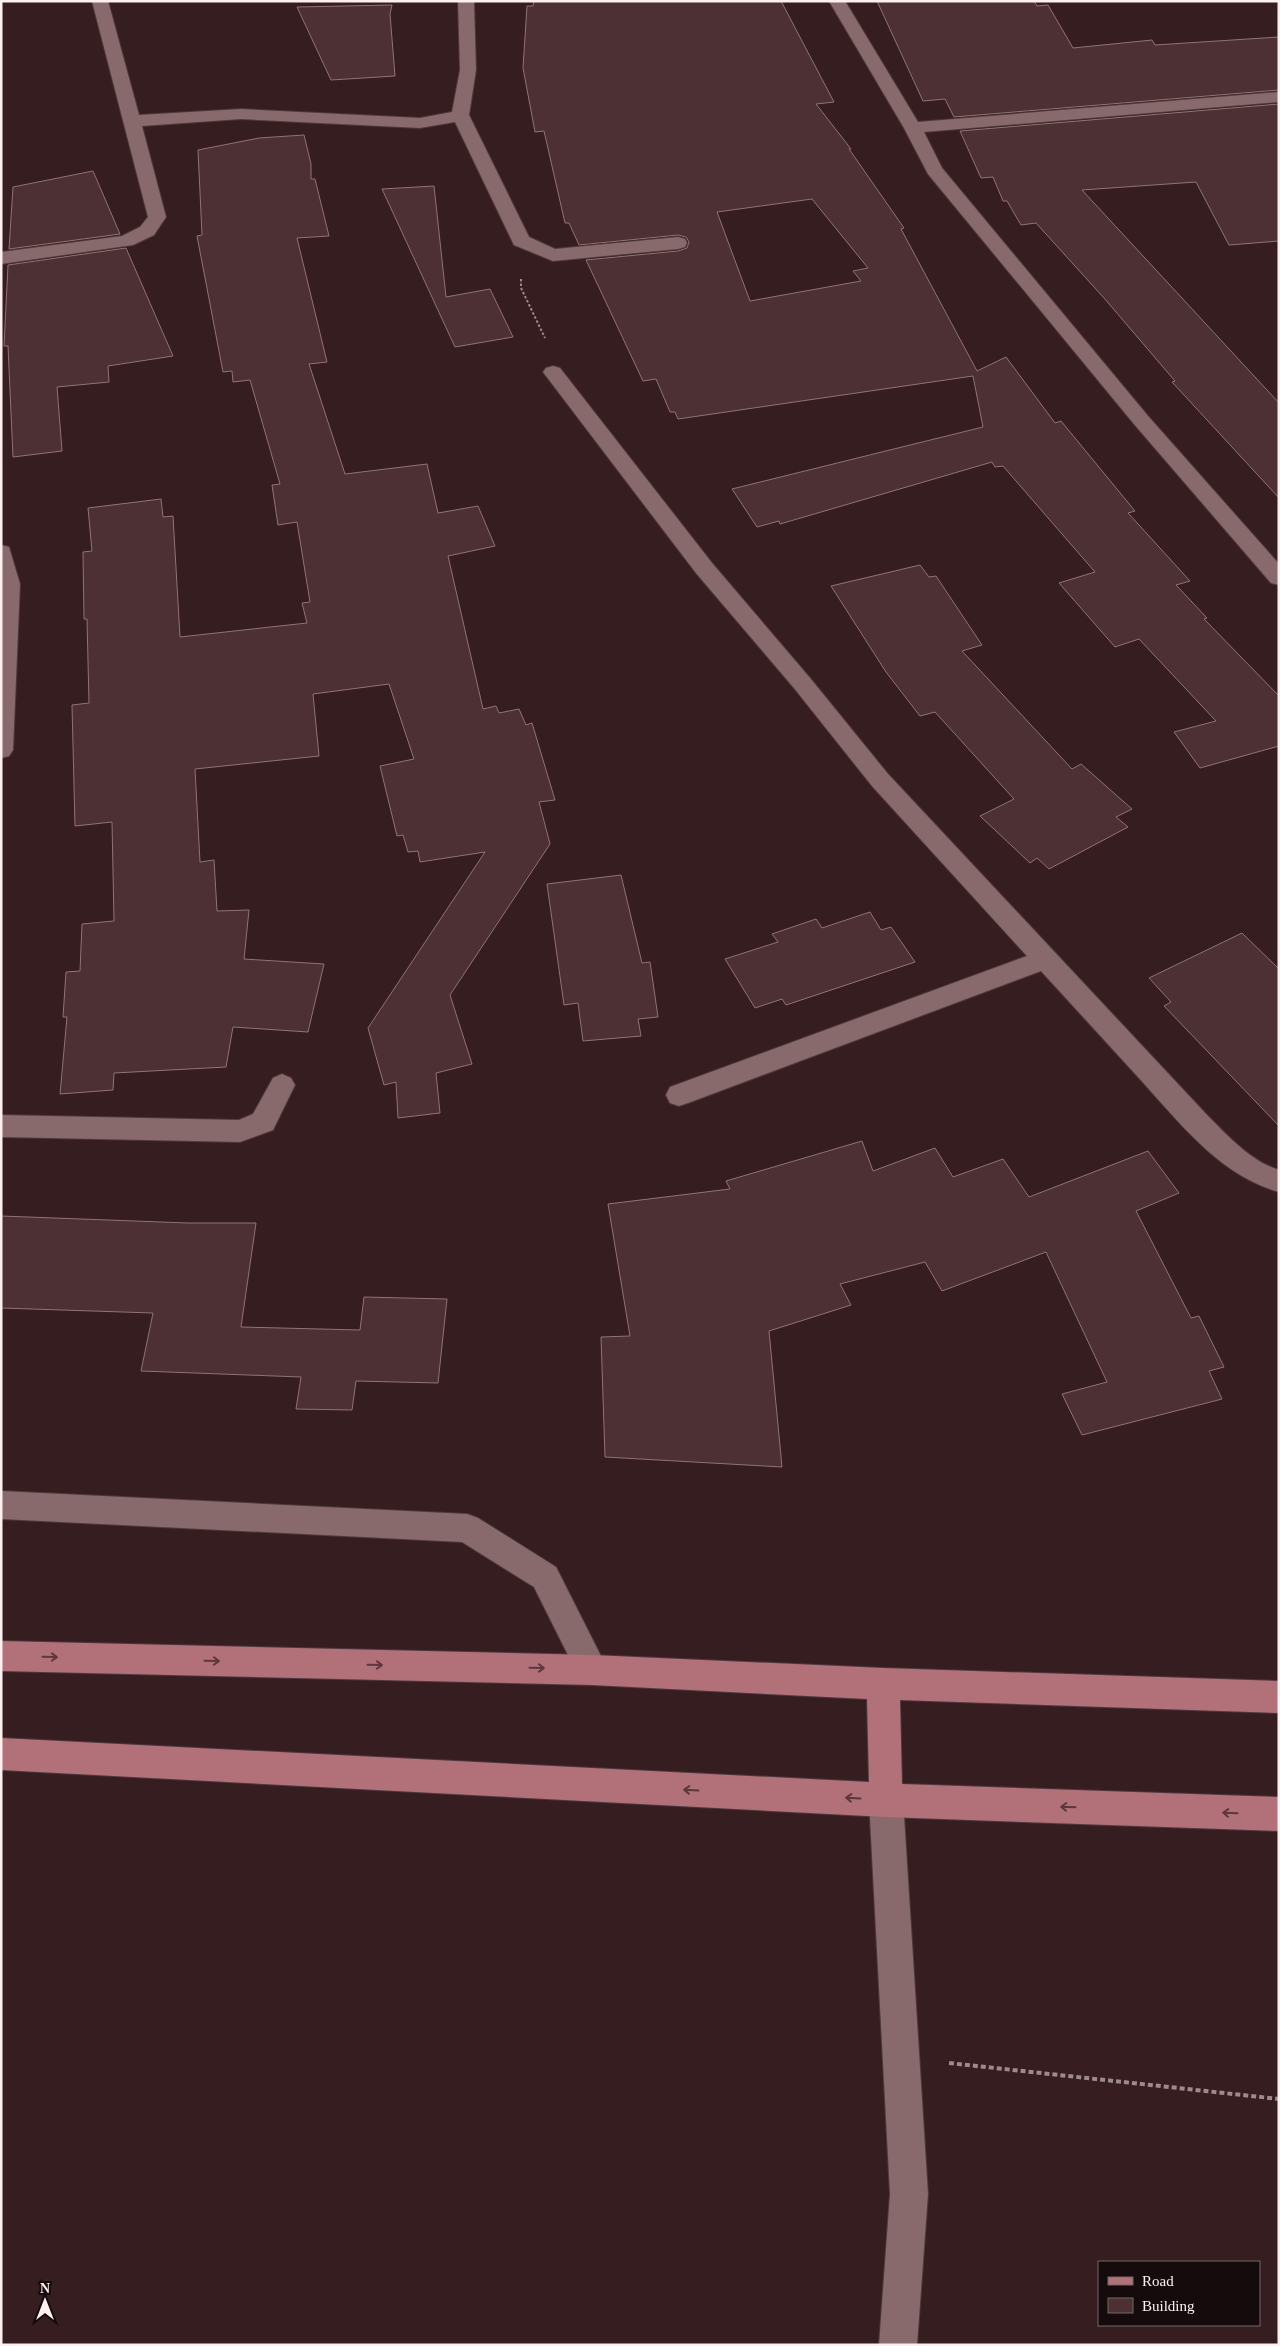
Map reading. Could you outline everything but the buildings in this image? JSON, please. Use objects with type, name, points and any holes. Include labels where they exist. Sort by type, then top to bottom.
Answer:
[{"type":"main road","points":[[1,1656],[592,1670],[883,1684],[1279,1697]]},
{"type":"main road","points":[[883,1684],[886,1800]]},
{"type":"main road","points":[[1,1754],[886,1800],[1279,1814]]},
{"type":"street","points":[[1,258],[126,241],[147,231],[156,217],[100,1]]},
{"type":"street","points":[[466,1],[468,70],[460,114],[520,241],[553,255],[678,243]]},
{"type":"street","points":[[837,1],[913,128],[934,170],[1141,420],[1279,578]]},
{"type":"street","points":[[913,128],[1279,97]]},
{"type":"street","points":[[132,121],[242,114],[420,124],[445,120],[460,114]]},
{"type":"street","points":[[553,372],[704,568],[802,683],[880,780],[1197,1123],[1233,1157],[1271,1180],[1279,1181]]},
{"type":"street","points":[[1,552],[9,584],[1,750]]},
{"type":"street","points":[[679,1095],[1047,959]]},
{"type":"street","points":[[1,1126],[240,1130],[263,1122],[282,1084]]},
{"type":"street","points":[[1,1505],[467,1528],[545,1577],[592,1670]]},
{"type":"street","points":[[886,1800],[909,2194],[898,2345]]},
{"type":"path","points":[[520,241],[521,288],[554,356],[553,372]]},
{"type":"path","points":[[901,2058],[1279,2099]]}]
